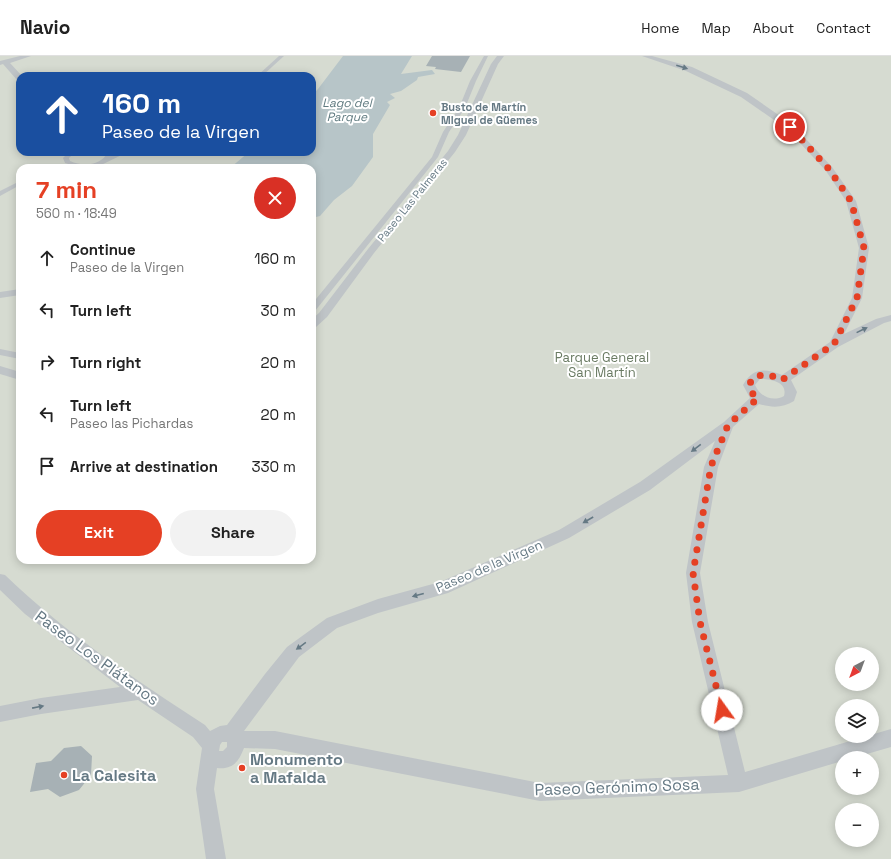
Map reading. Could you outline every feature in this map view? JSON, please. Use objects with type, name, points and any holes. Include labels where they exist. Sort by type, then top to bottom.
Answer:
[{"type":"street","points":[[3,62],[28,56]]},
{"type":"street","points":[[263,72],[282,56]]},
{"type":"street","points":[[316,304],[435,157],[446,132],[462,108],[473,81],[486,56]]},
{"type":"street","name":"Paseo Las Palmeras","points":[[316,321],[323,315],[371,251],[451,152],[462,135],[495,64],[501,56]]},
{"type":"street","points":[[645,56],[689,68],[744,95],[790,127],[829,169],[851,201],[864,248],[857,298],[834,344]]},
{"type":"street","points":[[3,62],[16,74]]},
{"type":"street","points":[[68,156],[66,158],[67,162],[72,164]]},
{"type":"street","points":[[95,164],[115,156]]},
{"type":"street","points":[[0,194],[16,185]]},
{"type":"street","points":[[0,295],[16,293]]},
{"type":"street","points":[[782,380],[834,344],[880,321],[891,318]]},
{"type":"street","points":[[0,352],[16,355]]},
{"type":"street","points":[[0,370],[16,375]]},
{"type":"street","points":[[763,375],[776,377],[782,380],[788,384],[792,394],[786,402],[772,403],[758,398],[753,394],[749,385],[753,378],[763,375]]},
{"type":"street","name":"Paseo de la Virgen","points":[[216,859],[205,789],[224,745],[271,679],[293,652],[332,623],[378,606],[443,588],[564,534],[645,486],[728,425],[758,398]]},
{"type":"street","points":[[728,425],[711,466],[693,573],[700,622],[739,783]]},
{"type":"street","name":"Paseo Los Plátanos","points":[[0,580],[30,609],[140,692],[199,731],[224,745]]},
{"type":"street","points":[[0,714],[41,706],[140,692]]},
{"type":"street","name":"Paseo Gerónimo Sosa","points":[[224,745],[270,739],[540,792],[739,783],[891,738]]},
{"type":"green space","name":"Parque General San Martín","points":[[0,56],[891,56],[891,859],[0,859]]},
{"type":"water","name":"Lago del Parque","points":[[343,56],[412,56],[401,74],[432,70],[435,74],[418,77],[417,80],[401,91],[390,94],[395,98],[387,102],[390,105],[373,134],[373,157],[352,186],[334,200],[320,216],[316,217],[316,164],[235,164],[244,156],[316,156],[316,91]]},
{"type":"building","points":[[432,56],[470,56],[461,72],[435,69],[436,67],[426,66]]},
{"type":"building","points":[[81,746],[92,756],[91,775],[79,790],[60,797],[48,789],[30,792],[36,763],[51,761],[64,748]]},
{"type":"place","name":"Busto de Martín Miguel de Güemes","points":[[433,113]]},
{"type":"place","name":"Monumento a Mafalda","points":[[242,768]]},
{"type":"place","name":"La Calesita","points":[[64,775]]},
{"type":"route","points":[[722,710],[700,622],[693,573],[711,466],[728,425],[758,398],[750,390],[749,385],[753,378],[763,375],[770,375],[782,380],[834,344],[857,298],[864,248],[851,201],[829,169],[790,127]]}]
